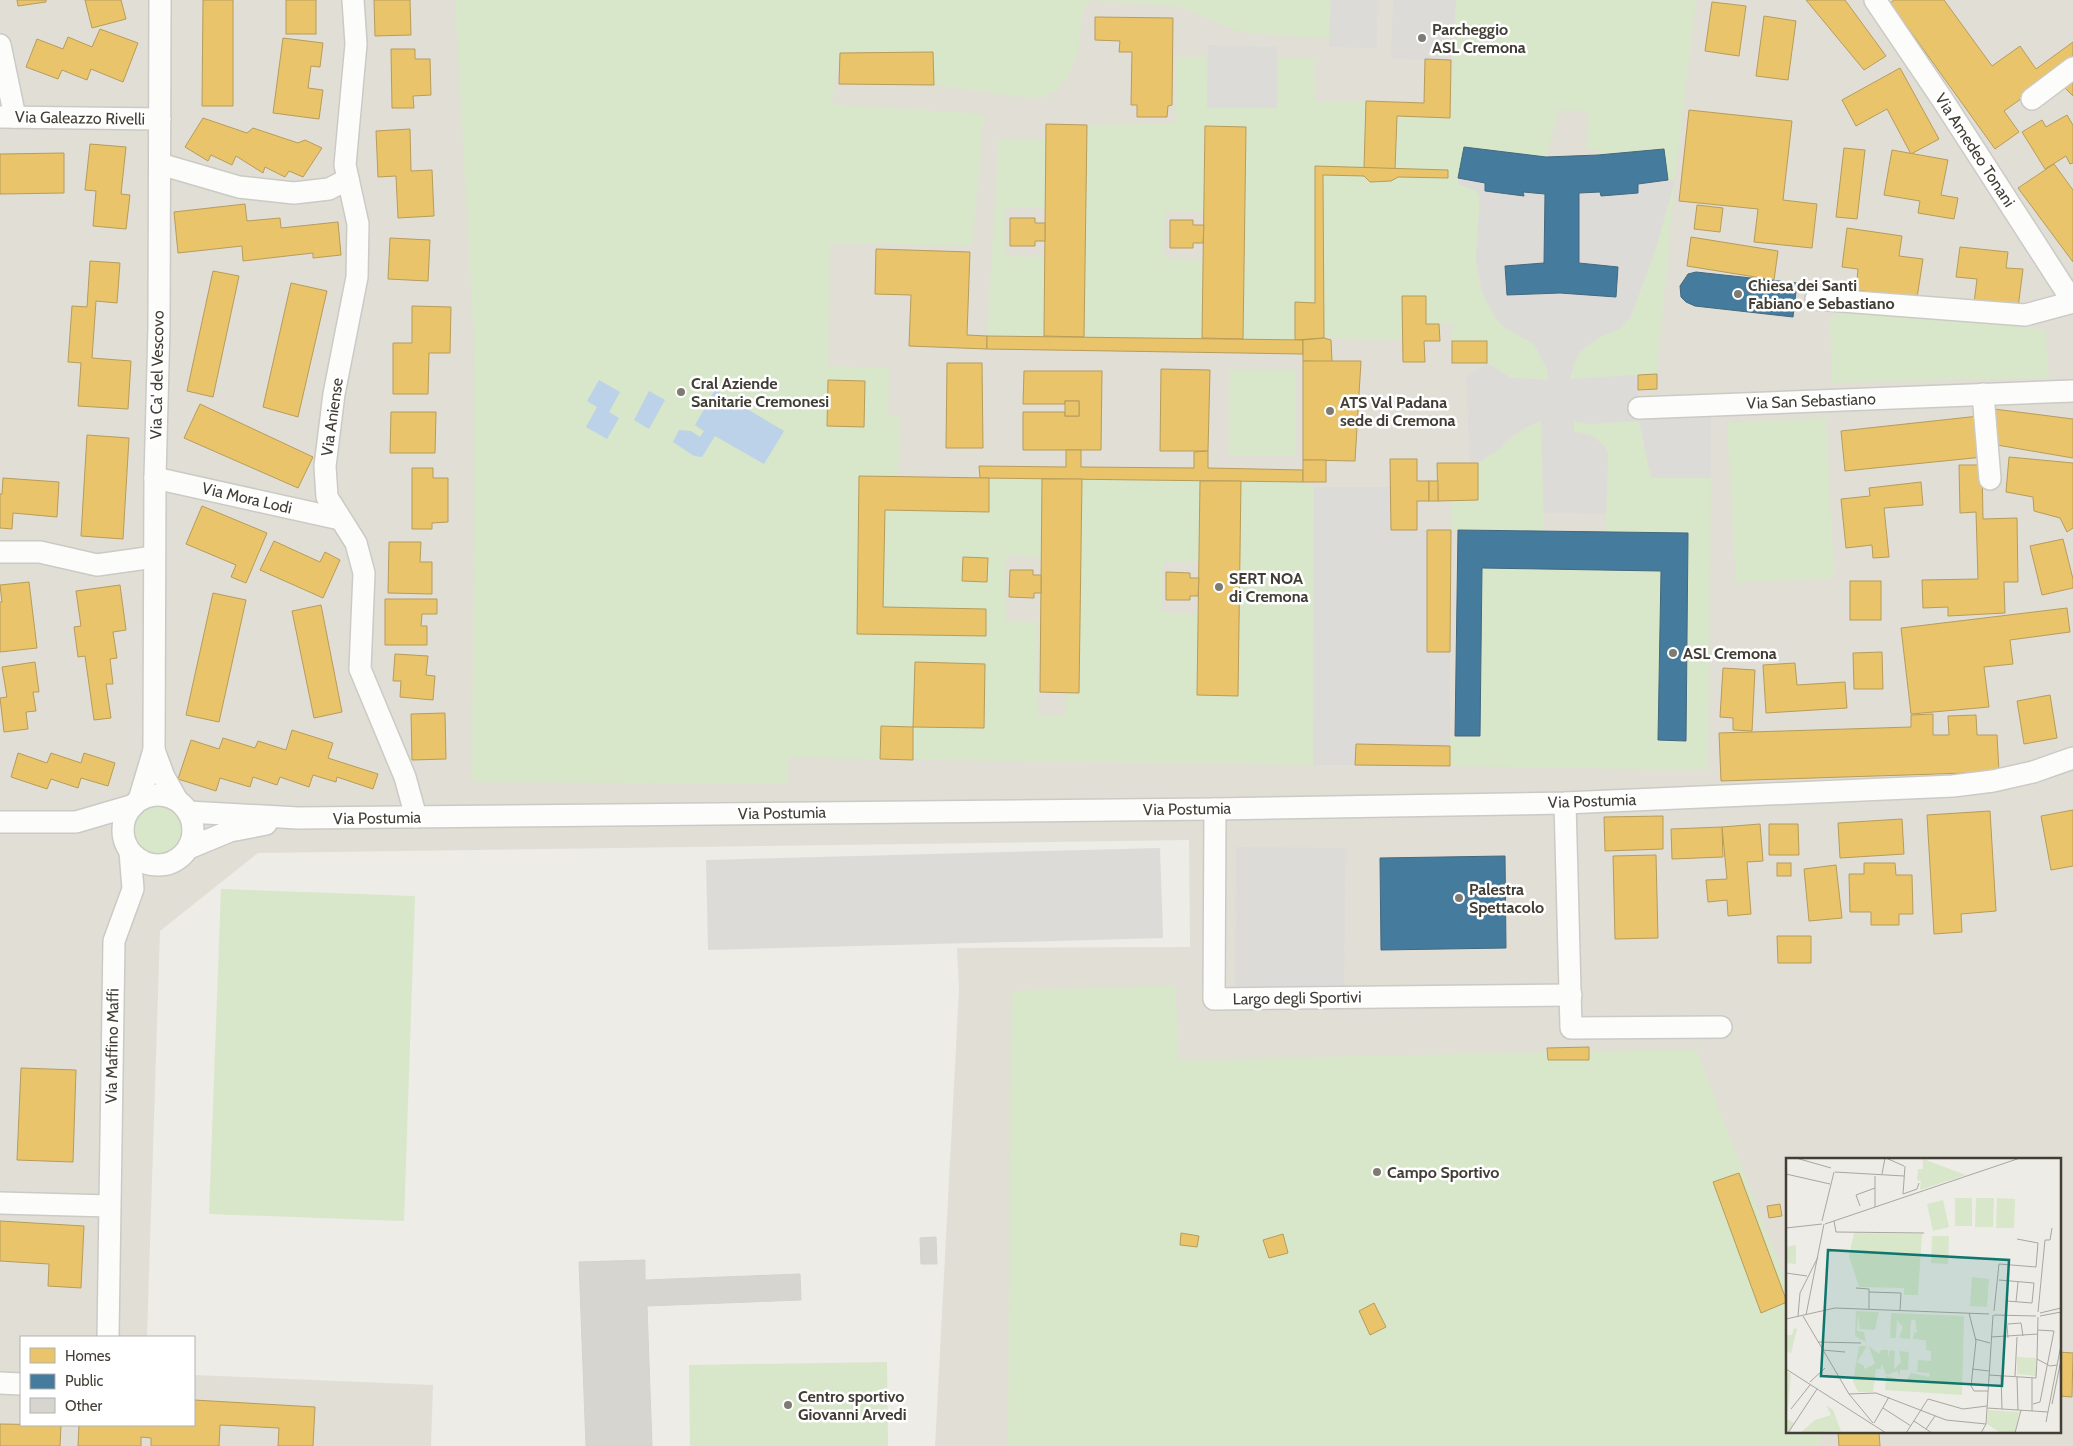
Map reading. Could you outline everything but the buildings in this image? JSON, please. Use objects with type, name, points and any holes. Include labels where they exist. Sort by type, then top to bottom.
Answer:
[{"type":"street","name":"Via Ca' del Vescovo","points":[[137,803],[154,750],[154,478],[159,327],[160,0]]},
{"type":"street","name":"Via Aniense","points":[[353,0],[356,44],[345,165],[358,224],[357,277],[334,394],[325,466],[327,497],[356,543],[364,573],[360,669],[405,777],[416,817]]},
{"type":"street","name":"Via Amedeo Tonani","points":[[1875,0],[1942,99],[2073,302]]},
{"type":"street","points":[[0,45],[8,117]]},
{"type":"street","points":[[2032,98],[2073,68]]},
{"type":"street","name":"Via Galeazzo Rivelli","points":[[8,117],[160,119]]},
{"type":"street","points":[[160,164],[239,186],[294,193],[329,189],[348,179]]},
{"type":"street","points":[[1816,298],[2024,315],[2073,302]]},
{"type":"street","name":"Via San Sebastiano","points":[[1639,408],[2073,391]]},
{"type":"street","points":[[1983,394],[1990,479]]},
{"type":"street","name":"Via Mora Lodi","points":[[154,478],[340,519]]},
{"type":"street","points":[[0,552],[40,552],[97,565],[154,557]]},
{"type":"street","name":"Via Ca' del Vescovo","points":[[154,750],[164,777],[183,806]]},
{"type":"street","name":"Via Postumia","points":[[0,822],[76,822],[158,795],[183,806],[298,818],[1215,809],[1565,803],[1953,786],[1993,781],[2033,772],[2073,758]]},
{"type":"street","points":[[127,847],[124,822],[128,813],[137,803]]},
{"type":"street","points":[[1565,803],[1571,1028],[1721,1027]]},
{"type":"street","points":[[183,806],[194,829],[189,848]]},
{"type":"street","name":"Largo degli Sportivi","points":[[1215,809],[1214,999],[1571,995]]},
{"type":"street","name":"Via Postumia","points":[[164,865],[174,862],[183,856],[189,848],[230,831],[298,818]]},
{"type":"street","points":[[76,822],[105,831],[145,863],[164,865]]},
{"type":"street","name":"Via Maffino Maffi","points":[[108,1336],[114,941],[133,889],[127,847]]},
{"type":"street","points":[[133,889],[164,865]]},
{"type":"street","points":[[0,1203],[109,1206]]},
{"type":"street","points":[[0,1383],[20,1384]]},
{"type":"shaded area","points":[[0,0],[2073,0],[2073,1446],[935,1446],[959,990],[957,948],[1190,947],[1189,840],[258,853],[160,931],[147,1336],[20,1336],[20,1426],[195,1426],[195,1375],[433,1385],[431,1446],[0,1446]]},
{"type":"shaded area","points":[[1331,0],[1378,0],[1377,48],[1329,47]]},
{"type":"shaded area","name":"Parcheggio ASL Cremona","points":[[1393,0],[1456,0],[1451,60],[1391,59]]},
{"type":"shaded area","points":[[1208,45],[1277,47],[1277,108],[1207,108]]},
{"type":"shaded area","points":[[1458,178],[1485,183],[1485,191],[1523,196],[1523,192],[1545,194],[1560,293],[1615,297],[1618,267],[1579,263],[1579,193],[1600,192],[1601,196],[1638,193],[1638,184],[1675,180],[1656,248],[1631,316],[1620,328],[1598,338],[1581,350],[1574,364],[1570,379],[1638,375],[1639,408],[1711,405],[1711,478],[1651,478],[1639,421],[1588,424],[1574,421],[1574,431],[1593,436],[1605,447],[1608,455],[1606,514],[1544,513],[1541,421],[1528,426],[1510,437],[1498,450],[1478,463],[1470,462],[1466,377],[1487,363],[1511,378],[1548,380],[1548,371],[1534,344],[1504,327],[1497,320],[1484,297],[1476,260],[1480,197],[1475,190],[1458,184]]},
{"type":"shaded area","points":[[1314,487],[1390,487],[1391,530],[1427,530],[1427,651],[1450,652],[1450,746],[1356,744],[1355,765],[1313,765]]},
{"type":"shaded area","points":[[1236,847],[1346,848],[1344,987],[1235,986]]},
{"type":"shaded area","points":[[1160,848],[1163,938],[708,950],[706,860]]},
{"type":"green space","name":"Cral Aziende Sanitarie Cremonesi","points":[[455,0],[1092,0],[1082,12],[1078,53],[1069,74],[1058,88],[1042,98],[1028,98],[934,85],[933,52],[840,53],[832,104],[984,114],[972,246],[830,243],[828,366],[889,368],[888,416],[900,417],[898,477],[1042,479],[1042,557],[1006,556],[1005,622],[1037,622],[1037,716],[1066,716],[1066,693],[1079,693],[1082,479],[1200,481],[1199,561],[1163,561],[1162,612],[1198,614],[1238,696],[1241,481],[1303,482],[1314,487],[1313,765],[789,758],[788,784],[472,782],[474,342]]},
{"type":"green space","points":[[1092,0],[1331,0],[1329,39],[1239,32],[1181,7]]},
{"type":"green space","points":[[1456,0],[1696,0],[1675,180],[1668,180],[1598,155],[1597,149],[1586,150],[1588,111],[1559,110],[1546,157],[1464,147],[1458,184],[1475,190],[1480,197],[1476,261],[1484,297],[1492,308],[1539,352],[1544,360],[1548,380],[1511,378],[1487,363],[1486,341],[1452,341],[1453,324],[1426,324],[1425,296],[1402,296],[1403,340],[1324,338],[1323,175],[1364,176],[1370,182],[1391,181],[1398,177],[1448,178],[1448,170],[1395,169],[1397,116],[1450,118]]},
{"type":"green space","points":[[1208,56],[1208,108],[1277,108],[1277,58],[1314,58],[1315,101],[1366,101],[1364,168],[1315,166],[1315,303],[1295,303],[1295,340],[1243,339],[1246,127],[1205,126],[1204,212],[1165,211],[1164,258],[1203,260],[1202,338],[1084,337],[1087,125],[1175,123],[1175,57]]},
{"type":"green space","points":[[999,138],[1046,140],[1045,207],[1005,207],[1006,256],[1045,257],[1044,336],[987,336]]},
{"type":"green space","points":[[1675,180],[1657,374],[1570,379],[1574,364],[1581,350],[1598,338],[1620,328],[1631,316],[1656,248]]},
{"type":"green space","points":[[1843,311],[2045,329],[2049,378],[1832,383],[1830,321],[1835,313]]},
{"type":"green space","points":[[1229,370],[1295,370],[1295,455],[1229,455]]},
{"type":"green space","points":[[1826,417],[1834,578],[1736,583],[1727,423]]},
{"type":"green space","points":[[1541,421],[1544,531],[1451,530],[1451,501],[1478,500],[1478,463],[1516,434]]},
{"type":"green space","points":[[1574,421],[1588,424],[1639,421],[1651,478],[1711,478],[1708,770],[1450,766],[1450,737],[1480,736],[1482,568],[1661,571],[1658,740],[1686,741],[1688,534],[1606,532],[1608,455],[1605,447],[1574,431]]},
{"type":"green space","points":[[153,805],[163,805],[176,812],[183,825],[183,835],[176,848],[163,855],[153,855],[144,851],[137,844],[133,835],[133,825],[137,816],[144,809]]},
{"type":"green space","points":[[221,889],[415,896],[404,1221],[209,1214]]},
{"type":"green space","name":"Campo Sportivo","points":[[1175,985],[1179,1060],[1696,1049],[1786,1282],[1786,1434],[1822,1434],[1820,1446],[1008,1446],[1011,991]]},
{"type":"green space","name":"Centro sportivo Giovanni Arvedi","points":[[887,1362],[888,1446],[690,1446],[689,1365]]},
{"type":"water","points":[[599,380],[620,392],[609,412],[619,418],[607,439],[586,427],[597,407],[587,401]]},
{"type":"water","points":[[715,390],[784,431],[764,464],[715,436],[702,457],[694,456],[673,442],[679,430],[691,431],[700,437],[704,431],[695,425]]},
{"type":"water","points":[[649,391],[665,400],[649,429],[634,420]]},
{"type":"place","name":"Parcheggio ASL Cremona","points":[[1422,38]]},
{"type":"place","name":"Chiesa dei Santi Fabiano e Sebastiano","points":[[1738,294]]},
{"type":"place","name":"Cral Aziende Sanitarie Cremonesi","points":[[681,392]]},
{"type":"place","name":"ATS Val Padana sede di Cremona","points":[[1330,411]]},
{"type":"place","name":"SERT NOA di Cremona","points":[[1219,587]]},
{"type":"place","name":"ASL Cremona","points":[[1673,653]]},
{"type":"place","name":"Palestra Spettacolo","points":[[1459,898]]},
{"type":"place","name":"Campo Sportivo","points":[[1377,1172]]},
{"type":"place","name":"Centro sportivo Giovanni Arvedi","points":[[788,1405]]}]
